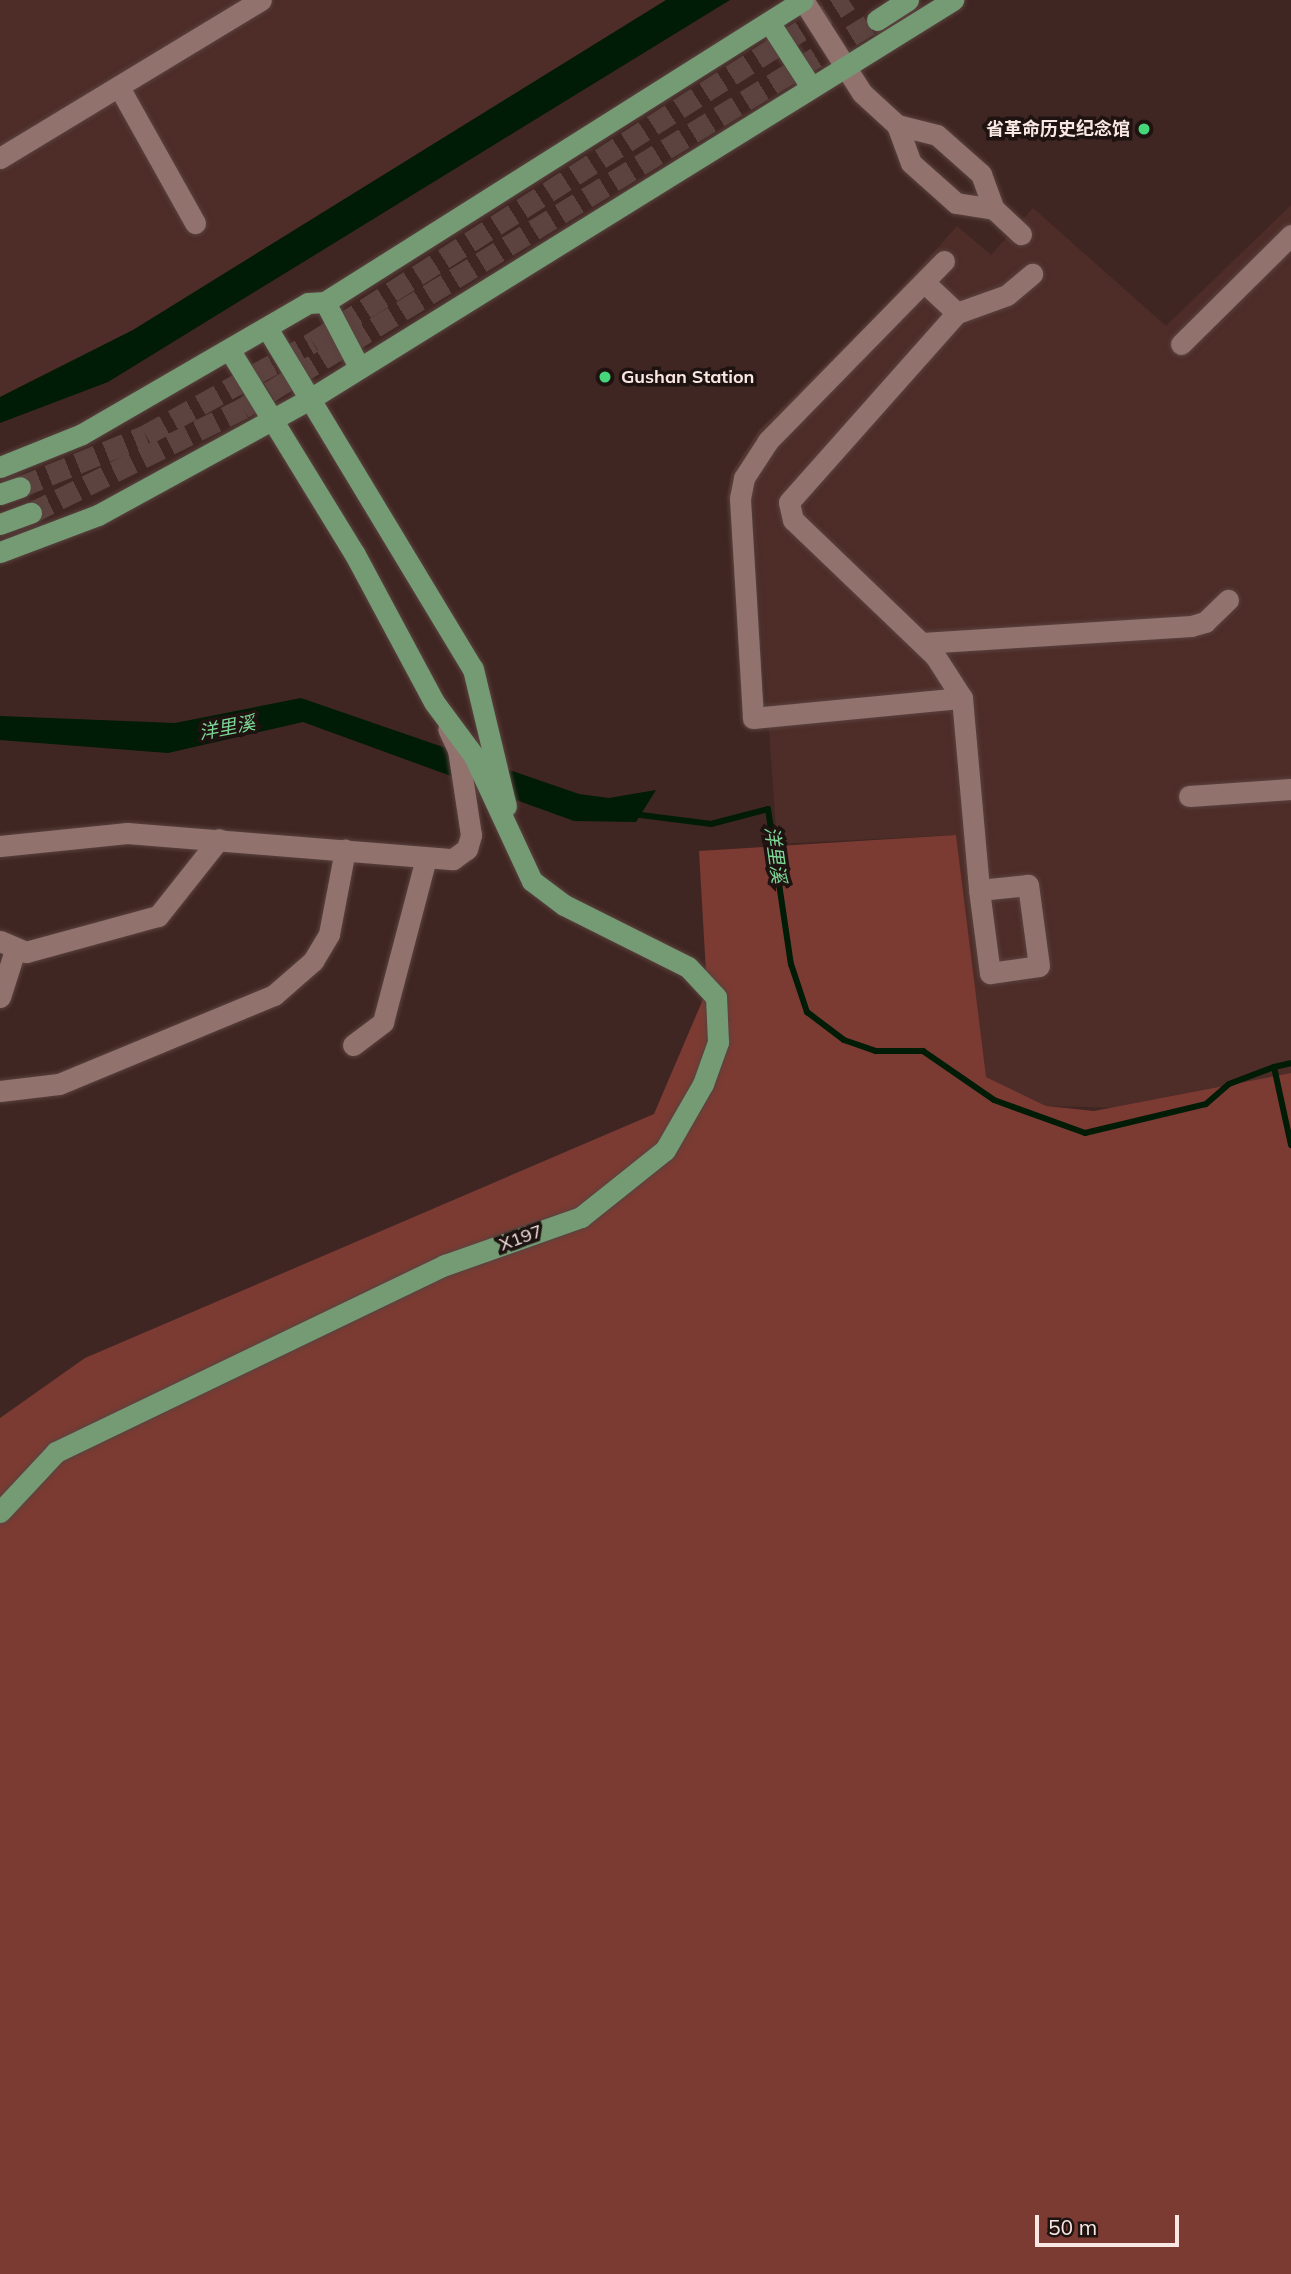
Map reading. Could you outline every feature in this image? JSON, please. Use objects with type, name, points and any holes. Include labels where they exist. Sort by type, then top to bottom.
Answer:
[{"type":"main road","points":[[0,467],[82,434],[230,351],[308,303],[325,302],[803,0]]},
{"type":"main road","points":[[877,20],[908,0]]},
{"type":"main road","points":[[0,552],[98,515],[273,420],[953,0]]},
{"type":"main road","points":[[769,22],[811,87]]},
{"type":"main road","points":[[325,302],[359,367]]},
{"type":"main road","points":[[267,328],[473,669],[499,765],[502,809]]},
{"type":"main road","points":[[230,351],[273,420],[434,702],[502,809]]},
{"type":"main road","points":[[0,524],[31,513]]},
{"type":"main road","name":"X197","points":[[0,1512],[56,1452],[445,1265],[582,1217],[665,1150],[713,1060],[720,1024],[716,997],[662,949],[551,898],[532,881],[513,849],[502,809]]},
{"type":"street","points":[[0,158],[261,0]]},
{"type":"street","points":[[803,0],[846,67],[897,125],[911,163],[956,203],[994,209]]},
{"type":"street","points":[[119,87],[195,223]]},
{"type":"street","points":[[897,125],[946,143],[981,174],[994,209],[1021,234]]},
{"type":"street","points":[[1181,344],[1291,235]]},
{"type":"street","points":[[944,261],[768,441],[744,478],[740,499],[753,718],[962,698]]},
{"type":"street","points":[[979,890],[1028,885],[1040,966],[990,973],[979,890],[962,698],[955,679],[922,643],[793,520],[789,502],[957,313],[1013,291],[1032,274]]},
{"type":"street","points":[[925,283],[957,313]]},
{"type":"street","points":[[922,643],[1191,626],[1205,622],[1228,600]]},
{"type":"street","points":[[0,846],[79,834],[219,839],[345,850],[425,862],[453,859],[467,849],[466,753]]},
{"type":"street","points":[[1189,796],[1291,789]]},
{"type":"street","points":[[0,997],[7,945],[158,916],[219,839]]},
{"type":"street","points":[[0,1091],[41,1090],[72,1080],[274,995],[313,961],[329,934],[345,850]]},
{"type":"street","points":[[353,1045],[383,1022],[425,862]]},
{"type":"shaded area","points":[[0,0],[667,0],[133,330],[0,397]]},
{"type":"shaded area","points":[[1291,205],[1291,1073],[1126,1108],[1046,1106],[985,1077],[956,835],[777,844],[753,501],[727,499],[731,474],[759,430],[872,321],[957,226],[991,255],[1033,208],[1166,326]]},
{"type":"shaded area","points":[[956,835],[986,1077],[1046,1106],[1094,1111],[1291,1073],[1291,2274],[0,2274],[0,1418],[85,1358],[654,1114],[707,990],[699,851]]},
{"type":"water","points":[[666,0],[730,0],[108,382],[0,423],[0,397],[133,330]]},
{"type":"water","points":[[301,698],[579,794],[609,798],[656,790],[636,822],[574,821],[303,722],[168,753],[0,740],[0,716],[175,723]]},
{"type":"waterway","name":"洋里溪","points":[[633,814],[711,824],[768,809],[791,964],[807,1012],[844,1040],[876,1051],[923,1051],[994,1100],[1085,1133],[1206,1104],[1229,1084],[1274,1067],[1291,1145]]},
{"type":"waterway","points":[[1274,1067],[1291,1063]]},
{"type":"tunnel","points":[[20,487],[146,435],[313,342],[849,0]]},
{"type":"tunnel","points":[[31,513],[243,408],[877,20]]},
{"type":"place","name":"省革命历史纪念馆","points":[[1144,129]]},
{"type":"place","name":"Gushan Station","points":[[605,377]]}]
